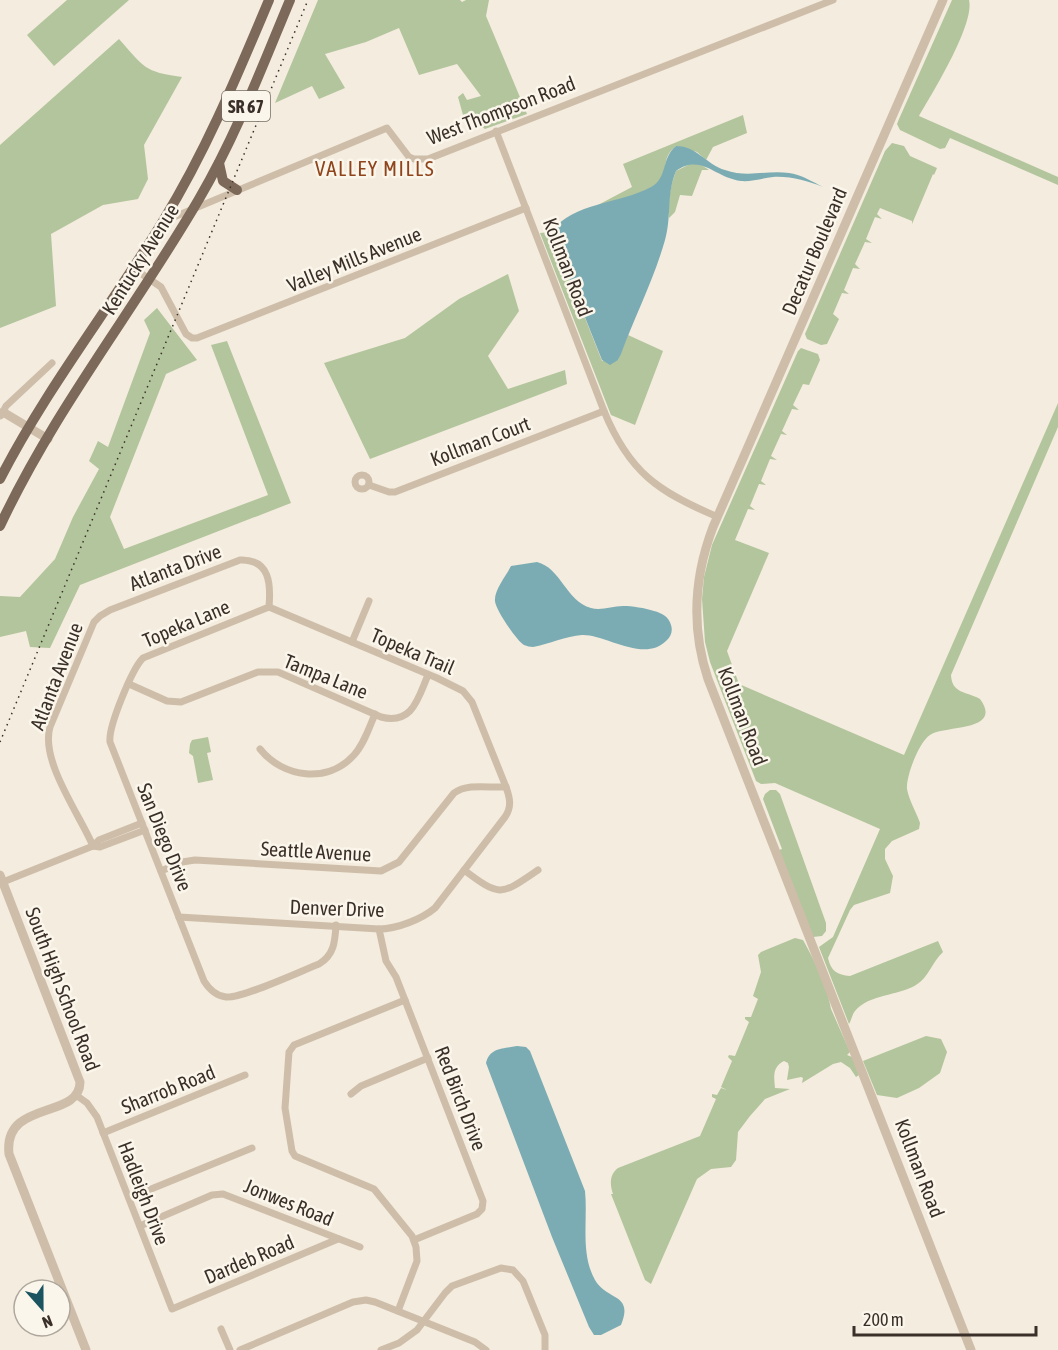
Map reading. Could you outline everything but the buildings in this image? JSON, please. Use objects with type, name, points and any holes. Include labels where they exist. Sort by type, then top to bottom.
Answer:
[{"type":"main road","name":"Kentucky Avenue","points":[[0,479],[30,427],[162,222],[217,122],[269,0]]},
{"type":"main road","name":"Kentucky Avenue","points":[[0,526],[48,439],[194,208],[219,163],[247,104],[290,0]]},
{"type":"main road","points":[[219,163],[223,181],[237,190]]},
{"type":"street","name":"West Thompson Road","points":[[162,222],[387,128],[392,132],[404,153],[414,159],[428,159],[833,0]]},
{"type":"street","name":"Decatur Boulevard","points":[[718,517],[943,0]]},
{"type":"street","name":"Kollman Road","points":[[496,131],[618,442],[660,489],[682,502],[718,517],[702,559],[697,593],[698,637],[705,670],[971,1350]]},
{"type":"street","name":"Valley Mills Avenue","points":[[150,278],[162,288],[186,334],[192,338],[200,338],[526,208]]},
{"type":"street","points":[[133,268],[150,278]]},
{"type":"street","points":[[48,439],[30,427],[2,414],[6,406],[52,363]]},
{"type":"street","name":"Kollman Court","points":[[369,484],[394,492],[604,411]]},
{"type":"street","name":"Atlanta Drive","points":[[99,617],[110,610],[237,561],[251,561],[264,570],[270,584],[269,607]]},
{"type":"street","points":[[352,642],[369,601]]},
{"type":"street","name":"Topeka Trail","points":[[269,607],[460,689],[469,698],[510,797],[510,807]]},
{"type":"street","name":"Topeka Lane","points":[[129,684],[138,663],[148,655],[269,607]]},
{"type":"street","name":"Atlanta Avenue","points":[[93,846],[65,793],[51,759],[48,737],[90,628],[99,617]]},
{"type":"street","name":"Tampa Lane","points":[[129,684],[167,701],[180,702],[258,672],[270,671],[375,714]]},
{"type":"street","points":[[260,749],[274,763],[290,771],[309,775],[328,772],[344,764],[354,755],[375,714],[392,719],[409,712],[418,699],[428,675]]},
{"type":"street","name":"San Diego Drive","points":[[129,684],[111,726],[109,737],[111,747],[205,983],[220,996],[238,996],[321,963],[333,948],[336,926]]},
{"type":"street","name":"Seattle Avenue","points":[[161,871],[182,862],[195,860],[381,871],[399,862],[458,789],[506,787]]},
{"type":"street","name":"Denver Drive","points":[[179,916],[392,928],[435,908],[505,817],[510,807]]},
{"type":"street","points":[[1,878],[93,846],[100,847],[143,826]]},
{"type":"street","points":[[464,870],[486,886],[500,891],[511,888],[538,870]]},
{"type":"street","name":"South High School Road","points":[[1,878],[80,1079],[80,1087],[72,1099],[19,1122],[11,1132],[8,1143],[9,1154],[86,1350]]},
{"type":"street","name":"Red Birch Drive","points":[[379,929],[386,961],[395,975],[484,1204],[477,1214],[414,1240]]},
{"type":"street","points":[[398,1311],[417,1264],[414,1240],[375,1190],[293,1154],[285,1109],[291,1049],[294,1045],[405,1000]]},
{"type":"street","points":[[351,1094],[361,1086],[428,1058]]},
{"type":"street","name":"Sharrob Road","points":[[104,1133],[245,1075]]},
{"type":"street","name":"Hadleigh Drive","points":[[76,1095],[91,1108],[104,1133],[172,1309]]},
{"type":"street","points":[[129,1198],[252,1148]]},
{"type":"street","name":"Jonwes Road","points":[[140,1226],[212,1195],[223,1194],[360,1247]]},
{"type":"street","name":"Dardeb Road","points":[[172,1309],[338,1239]]},
{"type":"street","points":[[381,1350],[409,1337],[425,1321],[452,1286],[496,1268],[507,1269],[518,1274],[523,1281],[545,1335],[545,1350]]},
{"type":"street","points":[[240,1350],[358,1301],[368,1300],[475,1342],[486,1350]]},
{"type":"street","points":[[221,1329],[230,1350]]},
{"type":"green space","points":[[67,0],[129,0],[54,66],[27,35]]},
{"type":"green space","points":[[318,0],[460,0],[462,2],[489,0],[486,16],[527,114],[485,129],[463,115],[458,97],[463,93],[467,100],[481,96],[457,64],[419,75],[399,28],[366,42],[325,54],[345,88],[319,99],[312,86],[275,103]]},
{"type":"green space","points":[[952,0],[969,0],[966,25],[951,59],[919,116],[1058,177],[1058,185],[950,138],[945,148],[940,149],[900,130],[897,124]]},
{"type":"green space","points":[[119,39],[146,67],[160,73],[182,77],[144,145],[148,179],[138,199],[103,205],[51,234],[56,306],[0,328],[0,145]]},
{"type":"green space","points":[[743,115],[747,133],[713,147],[706,160],[697,152],[676,146],[669,154],[663,175],[656,184],[640,193],[596,206],[632,187],[623,164]]},
{"type":"green space","points":[[892,143],[904,146],[910,156],[937,168],[912,224],[912,221],[880,208],[877,214],[882,219],[875,217],[866,239],[872,243],[865,242],[855,264],[860,269],[853,268],[844,290],[849,294],[842,293],[833,314],[839,319],[827,344],[821,345],[807,339],[805,334],[885,151]]},
{"type":"green space","points":[[690,164],[700,164],[709,170],[702,170],[692,196],[680,195],[675,212],[669,218],[670,194],[676,171]]},
{"type":"green space","points":[[551,232],[602,361],[618,360],[628,335],[663,351],[635,425],[611,415],[540,233]]},
{"type":"green space","points":[[508,274],[519,311],[488,356],[508,389],[565,370],[567,384],[370,459],[324,363],[405,338],[459,299]]},
{"type":"green space","points":[[157,308],[197,360],[166,374],[110,517],[124,549],[268,495],[211,345],[227,341],[291,503],[80,585],[50,648],[30,647],[26,631],[0,637],[0,596],[20,597],[55,559],[73,517],[99,469],[89,461],[98,441],[108,447],[150,333],[144,320]]},
{"type":"green space","points":[[801,348],[818,354],[820,360],[809,385],[803,384],[793,405],[799,410],[792,409],[782,431],[787,435],[781,434],[771,456],[777,460],[770,459],[761,481],[766,485],[759,484],[750,506],[755,510],[748,509],[735,540],[769,553],[727,651],[739,684],[904,755],[1058,403],[1058,427],[951,675],[957,689],[980,699],[985,710],[984,717],[969,726],[930,735],[922,745],[907,783],[911,802],[920,823],[919,829],[892,841],[885,849],[885,859],[893,876],[890,893],[854,905],[828,958],[835,972],[850,976],[938,941],[943,952],[920,982],[909,989],[876,998],[861,1005],[849,1024],[819,947],[833,937],[880,829],[775,783],[761,784],[756,781],[710,662],[705,642],[702,599],[704,577],[712,545]]},
{"type":"green space","points":[[208,737],[211,752],[207,753],[213,780],[198,783],[193,756],[189,753],[190,744],[192,740]]},
{"type":"green space","points":[[770,790],[776,790],[780,794],[826,923],[826,931],[822,936],[813,937],[779,850],[782,849],[763,799]]},
{"type":"green space","points":[[795,938],[803,940],[816,966],[831,1009],[850,1052],[847,1055],[852,1057],[859,1075],[856,1077],[850,1068],[841,1062],[833,1064],[802,1083],[803,1078],[801,1077],[787,1080],[788,1063],[784,1061],[777,1066],[775,1088],[790,1089],[765,1099],[750,1116],[738,1132],[736,1160],[731,1167],[711,1169],[697,1179],[651,1284],[645,1280],[611,1194],[613,1194],[612,1177],[618,1168],[700,1136],[716,1099],[712,1097],[712,1094],[717,1095],[721,1088],[727,1090],[721,1087],[732,1061],[728,1057],[729,1055],[735,1056],[749,1022],[745,1017],[751,1017],[758,999],[753,996],[761,972],[758,955]]},
{"type":"green space","points":[[926,1036],[941,1039],[947,1052],[940,1073],[919,1088],[897,1098],[877,1095],[863,1061]]},
{"type":"water","points":[[676,146],[690,149],[719,168],[733,172],[793,174],[823,187],[786,177],[741,181],[723,176],[701,165],[685,166],[676,171],[661,255],[621,354],[618,360],[610,365],[602,360],[551,232],[560,222],[584,209],[639,193],[651,187],[660,178],[668,156]]},
{"type":"water","points":[[537,562],[552,571],[575,599],[591,608],[630,606],[662,614],[670,622],[672,629],[670,636],[657,647],[647,649],[636,649],[582,635],[533,647],[524,645],[502,617],[495,597],[511,566]]},
{"type":"water","points":[[517,1046],[526,1047],[530,1051],[585,1191],[586,1248],[590,1270],[600,1287],[622,1302],[624,1307],[621,1325],[601,1335],[594,1335],[589,1327],[486,1063],[494,1051]]},
{"type":"railway","points":[[0,742],[308,0]]},
{"type":"district","name":"VALLEY MILLS","points":[[375,168]]}]
